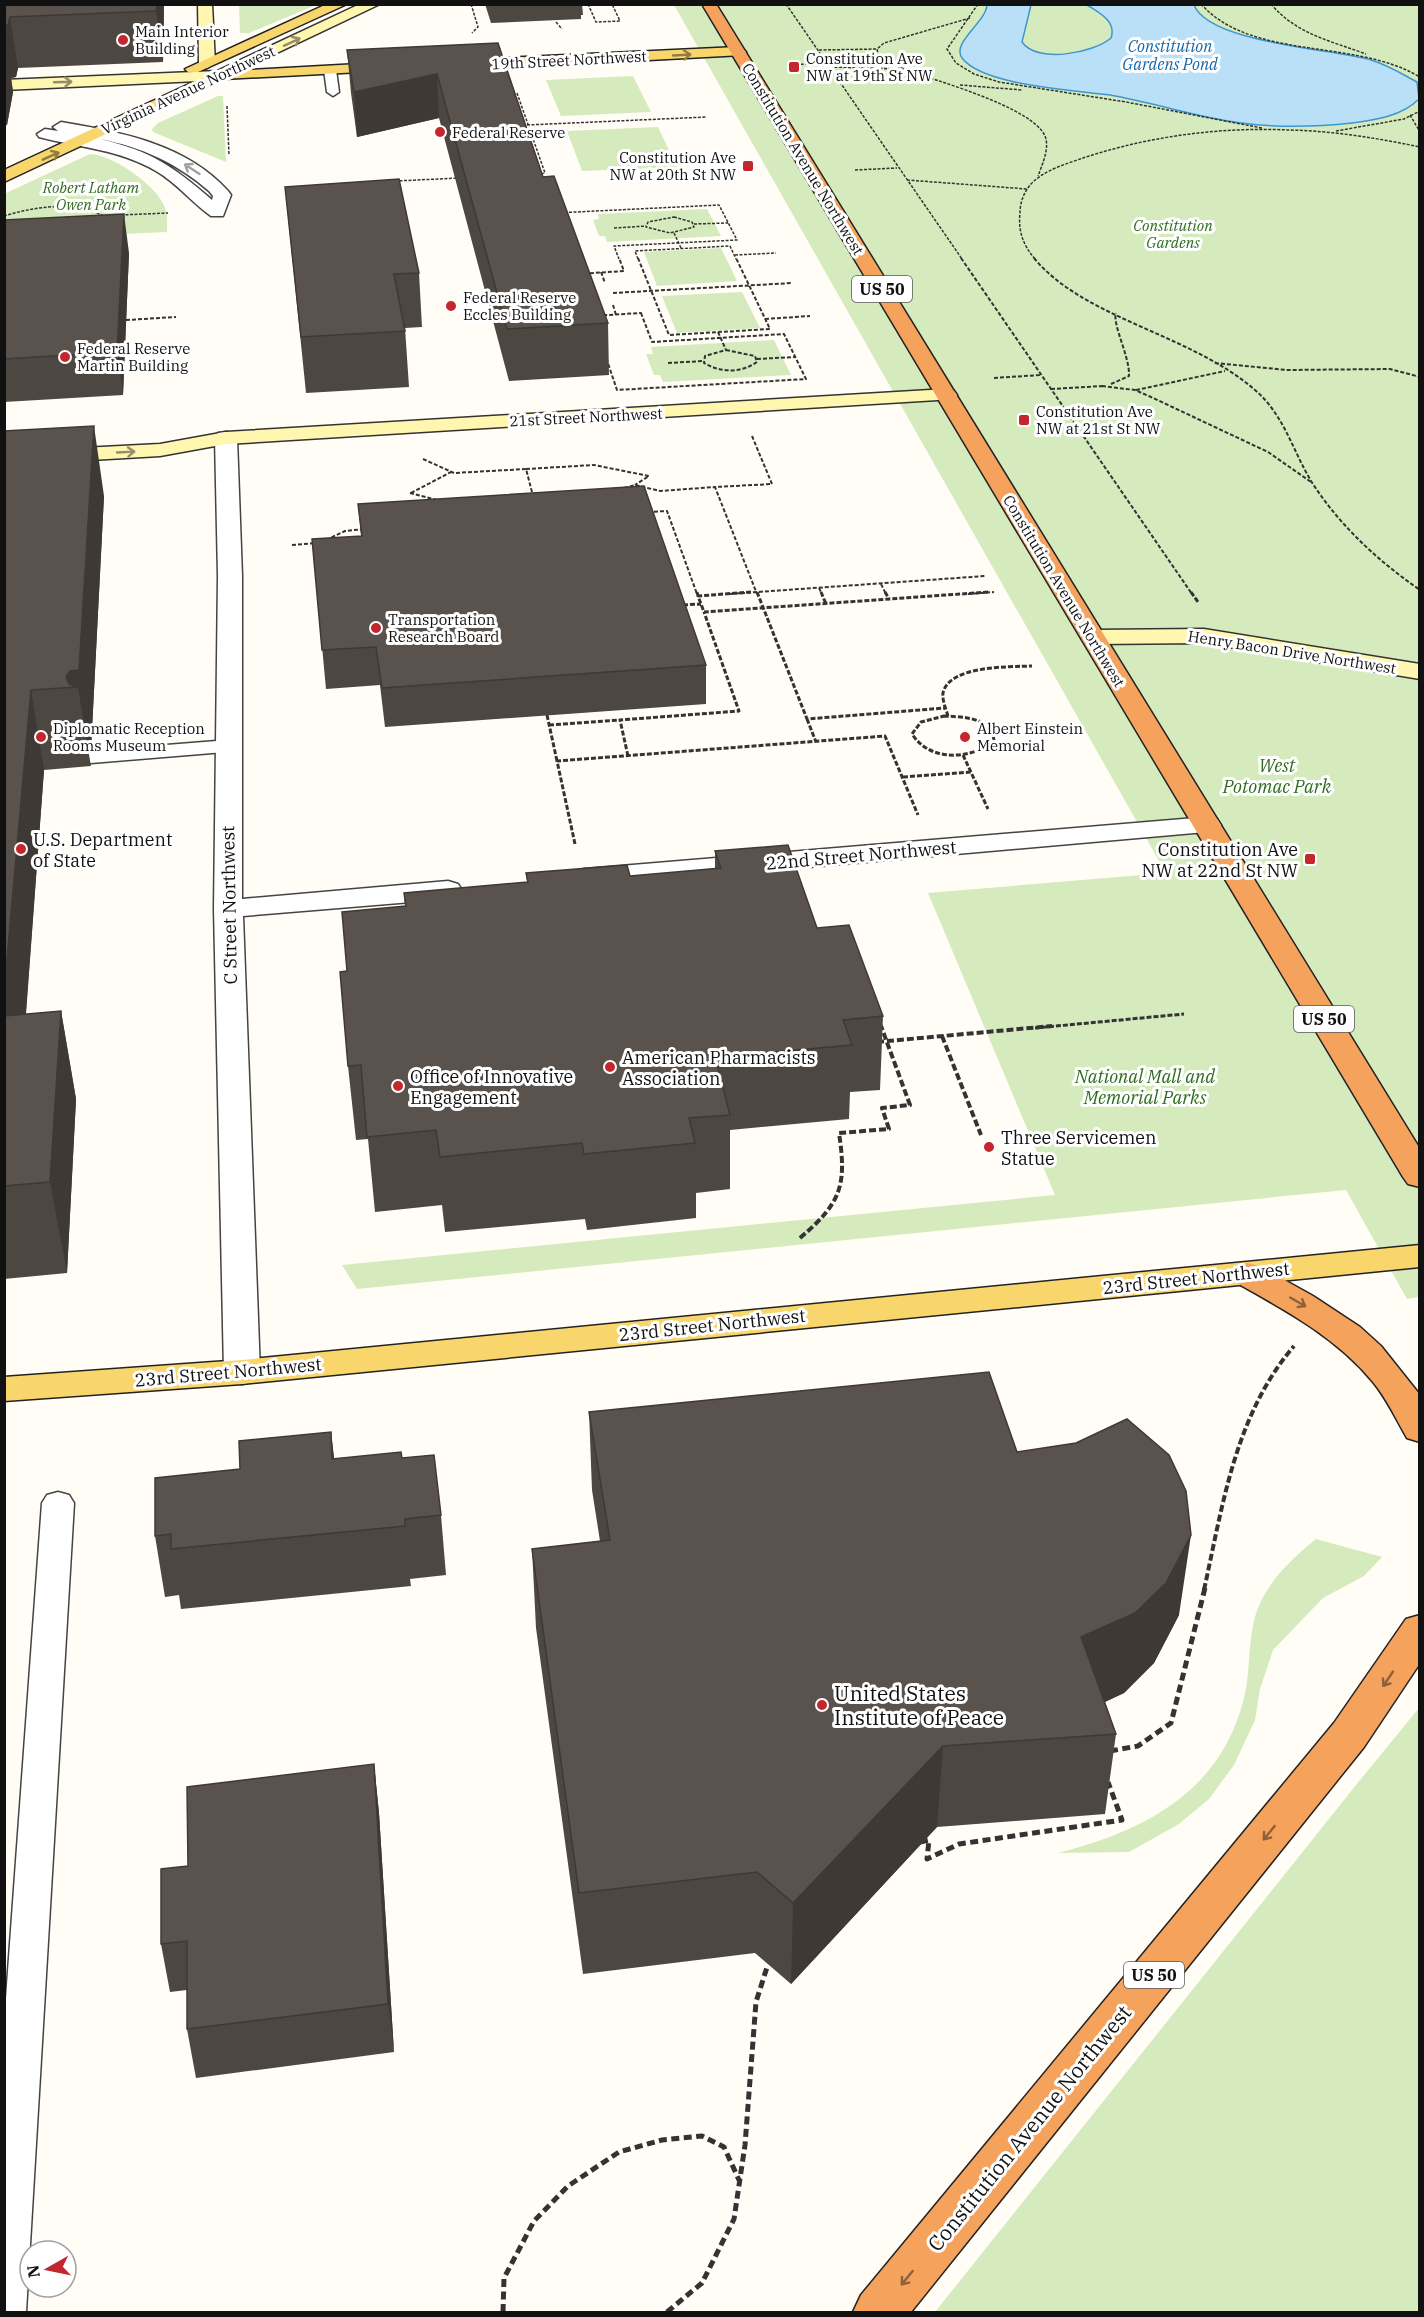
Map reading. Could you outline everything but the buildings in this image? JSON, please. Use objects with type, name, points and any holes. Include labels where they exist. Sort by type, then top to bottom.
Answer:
[{"type":"highway","name":"Constitution Avenue Northwest","points":[[709,4],[1419,1177]]},
{"type":"highway","points":[[1247,1274],[1329,1320],[1365,1349],[1400,1392],[1419,1429]]},
{"type":"highway","name":"Constitution Avenue Northwest","points":[[879,2313],[1349,1735],[1419,1630]]},
{"type":"main road","name":"Virginia Avenue Northwest","points":[[129,97],[340,4]]},
{"type":"main road","name":"19th Street Northwest","points":[[443,65],[738,52]]},
{"type":"main road","points":[[220,75],[409,67]]},
{"type":"main road","name":"Virginia Avenue Northwest","points":[[4,177],[220,75]]},
{"type":"main road","name":"Virginia Avenue Northwest","points":[[28,142],[86,116]]},
{"type":"main road","name":"23rd Street Northwest","points":[[4,1389],[242,1372],[1419,1257]]},
{"type":"street","points":[[205,4],[207,63]]},
{"type":"street","name":"Virginia Avenue Northwest","points":[[220,75],[373,4]]},
{"type":"street","points":[[4,85],[220,75]]},
{"type":"street","points":[[45,134],[91,136],[137,141],[186,165],[207,179],[222,195],[217,212],[180,180],[144,158],[91,136],[61,127]]},
{"type":"street","name":"21st Street Northwest","points":[[4,459],[160,450],[226,438],[947,395]]},
{"type":"street","name":"21st Street Northwest","points":[[4,441],[157,433],[226,438]]},
{"type":"street","name":"C Street Northwest","points":[[226,438],[230,576],[228,909],[242,1372]]},
{"type":"street","name":"Henry Bacon Drive Northwest","points":[[1093,637],[1204,636],[1419,672]]},
{"type":"street","name":"22nd Street Northwest","points":[[553,881],[1207,825]]},
{"type":"street","points":[[228,909],[471,888]]},
{"type":"lane","points":[[330,70],[333,92]]},
{"type":"lane","points":[[91,757],[229,746]]},
{"type":"lane","points":[[5,2313],[12,2091],[58,1503]]},
{"type":"path","points":[[468,36],[478,27],[471,4]]},
{"type":"path","points":[[588,4],[596,22],[608,23],[620,21],[612,4]]},
{"type":"path","points":[[786,4],[1198,602]]},
{"type":"path","points":[[978,4],[971,18],[947,49],[949,57],[960,67],[979,76],[1034,90]]},
{"type":"path","points":[[1202,4],[1212,18],[1250,35],[1376,57]]},
{"type":"path","points":[[1271,4],[1290,23],[1305,31],[1376,57],[1419,77]]},
{"type":"path","points":[[818,50],[877,49],[901,38],[971,18]]},
{"type":"path","points":[[877,49],[878,54],[885,60],[904,69],[997,102],[1037,124],[1046,138],[1045,155],[1038,177],[1021,199],[1018,218],[1020,234],[1028,251],[1047,273],[1073,292],[1194,350],[1251,387],[1281,419],[1312,482],[1343,523],[1370,552],[1419,590]]},
{"type":"path","points":[[787,65],[904,69]]},
{"type":"path","points":[[948,83],[1107,98],[1207,121],[1323,133],[1419,147]]},
{"type":"path","points":[[516,92],[545,173],[533,174]]},
{"type":"path","points":[[227,100],[229,159]]},
{"type":"path","points":[[1323,133],[1374,126],[1410,116],[1419,111]]},
{"type":"path","points":[[1410,116],[1419,132]]},
{"type":"path","points":[[520,126],[706,117]]},
{"type":"path","points":[[1038,177],[1121,144],[1208,132],[1280,130]]},
{"type":"path","points":[[855,170],[898,168]]},
{"type":"path","points":[[393,181],[463,177]]},
{"type":"path","points":[[906,180],[1027,189]]},
{"type":"path","points":[[719,205],[728,222],[737,240],[614,246],[624,271],[577,274],[555,213],[719,205]]},
{"type":"path","points":[[662,207],[667,217]]},
{"type":"path","points":[[4,216],[26,210],[72,208],[98,211],[103,216],[98,221]]},
{"type":"path","points":[[114,215],[172,213]]},
{"type":"path","points":[[646,226],[652,220],[667,217],[681,218],[694,224],[728,222]]},
{"type":"path","points":[[614,228],[646,226],[655,231],[674,233],[690,229],[694,224]]},
{"type":"path","points":[[674,233],[681,248]]},
{"type":"path","points":[[730,246],[734,255],[770,329],[669,335],[635,251],[730,246]]},
{"type":"path","points":[[734,255],[776,253]]},
{"type":"path","points":[[601,272],[605,283]]},
{"type":"path","points":[[613,293],[792,283]]},
{"type":"path","points":[[613,305],[616,315]]},
{"type":"path","points":[[641,313],[652,342],[784,334],[806,379],[617,390],[592,316],[616,315],[641,313]]},
{"type":"path","points":[[1050,389],[1102,386],[1118,383],[1128,376],[1130,368],[1114,319],[1116,313]]},
{"type":"path","points":[[765,319],[810,316]]},
{"type":"path","points":[[126,320],[176,317]]},
{"type":"path","points":[[718,332],[726,350]]},
{"type":"path","points":[[703,361],[710,353],[726,350],[750,353],[757,359],[795,357]]},
{"type":"path","points":[[668,363],[703,361],[714,368],[731,370],[754,366],[757,359]]},
{"type":"path","points":[[1214,363],[1287,370],[1390,369],[1418,376]]},
{"type":"path","points":[[1135,390],[1226,371]]},
{"type":"path","points":[[994,378],[1041,375]]},
{"type":"path","points":[[1102,386],[1135,390],[1268,452],[1312,482]]},
{"type":"path","points":[[635,485],[660,490],[772,484],[751,434]]},
{"type":"path","points":[[418,456],[451,472]]},
{"type":"path","points":[[445,501],[410,493],[451,472],[594,465],[648,476],[635,485],[616,490]]},
{"type":"path","points":[[526,469],[535,504]]},
{"type":"path","points":[[715,487],[816,742]]},
{"type":"path","points":[[549,725],[739,711],[667,510],[644,512]]},
{"type":"path","points":[[292,545],[316,543],[345,531],[371,529]]},
{"type":"path","points":[[698,596],[985,576]]},
{"type":"path","points":[[881,584],[889,599]]},
{"type":"path","points":[[819,588],[826,603]]},
{"type":"path","points":[[704,612],[994,592]]},
{"type":"path","points":[[681,605],[701,604]]},
{"type":"path","points":[[948,716],[942,694],[948,681],[962,674],[1032,666]]},
{"type":"path","points":[[807,718],[945,708]]},
{"type":"path","points":[[547,716],[575,843]]},
{"type":"path","points":[[948,716],[983,722],[995,735],[989,747],[963,755],[931,751],[915,741],[912,734],[921,722],[948,716]]},
{"type":"path","points":[[620,720],[628,756]]},
{"type":"path","points":[[557,761],[885,736],[918,816]]},
{"type":"path","points":[[963,755],[988,810]]},
{"type":"path","points":[[903,777],[971,772]]},
{"type":"path","points":[[871,1043],[1184,1014]]},
{"type":"path","points":[[800,1238],[825,1218],[841,1197],[845,1165],[839,1133],[890,1129],[882,1108],[910,1105],[879,1021]]},
{"type":"path","points":[[942,1036],[981,1135]]},
{"type":"path","points":[[1107,1752],[1138,1746],[1171,1723],[1233,1463],[1252,1412],[1276,1363],[1298,1343]]},
{"type":"path","points":[[908,1843],[929,1840],[927,1859],[959,1844],[1122,1820],[1104,1772]]},
{"type":"path","points":[[667,2313],[702,2283],[734,2218],[745,2145],[756,2002],[768,1964]]},
{"type":"path","points":[[503,2313],[504,2278],[534,2221],[568,2186],[619,2152],[662,2140],[702,2136],[724,2147],[739,2181]]},
{"type":"green space","points":[[239,5],[316,5],[249,33],[240,33]]},
{"type":"green space","points":[[674,5],[1419,5],[1419,1297],[1407,1299],[1346,1190],[357,1289],[342,1265],[1055,1195],[928,893],[1166,873]]},
{"type":"green space","points":[[633,76],[651,112],[561,116],[546,80]]},
{"type":"green space","points":[[218,96],[223,96],[226,162],[153,132],[152,129],[158,123]]},
{"type":"green space","points":[[658,127],[677,167],[582,171],[567,131]]},
{"type":"green space","name":"Robert Latham Owen Park","points":[[90,154],[110,159],[134,173],[154,191],[166,211],[167,232],[5,239],[4,194]]},
{"type":"green space","points":[[707,209],[721,236],[607,242],[605,236],[599,236],[593,220],[599,219],[598,214]]},
{"type":"green space","points":[[721,248],[737,281],[657,286],[644,252]]},
{"type":"green space","points":[[742,292],[760,328],[677,333],[662,296]]},
{"type":"green space","points":[[774,340],[791,375],[663,382],[660,375],[654,375],[646,354],[653,354],[651,347]]},
{"type":"green space","points":[[1316,1539],[1382,1557],[1364,1576],[1323,1598],[1273,1650],[1260,1689],[1255,1720],[1234,1765],[1209,1799],[1179,1824],[1129,1852],[1058,1853],[1120,1833],[1149,1819],[1198,1783],[1217,1759],[1233,1731],[1244,1698],[1251,1635],[1256,1613],[1262,1600],[1268,1588],[1286,1566]]},
{"type":"green space","points":[[1419,1708],[1419,2312],[935,2312],[1356,1785]]},
{"type":"water","name":"Constitution Gardens Pond","points":[[987,5],[1031,5],[1022,42],[1029,49],[1040,53],[1066,54],[1092,48],[1111,38],[1109,22],[1087,5],[1194,5],[1204,18],[1223,28],[1247,36],[1383,64],[1417,82],[1419,99],[1405,110],[1370,120],[1335,125],[1282,126],[1247,124],[1110,95],[1009,81],[973,67],[962,58],[960,52],[965,39],[985,12]]},
{"type":"place","name":"Main Interior Building","points":[[123,40]]},
{"type":"place","name":"Constitution Ave NW at 19th St NW","points":[[794,67]]},
{"type":"place","name":"Federal Reserve","points":[[440,132]]},
{"type":"place","name":"Constitution Ave NW at 20th St NW","points":[[748,166]]},
{"type":"place","name":"Federal Reserve Eccles Building","points":[[451,306]]},
{"type":"place","name":"Federal Reserve Martin Building","points":[[65,357]]},
{"type":"place","name":"Constitution Ave NW at 21st St NW","points":[[1024,420]]},
{"type":"place","name":"Transportation Research Board","points":[[376,628]]},
{"type":"place","name":"Diplomatic Reception Rooms Museum","points":[[41,737]]},
{"type":"place","name":"Albert Einstein Memorial","points":[[965,737]]},
{"type":"place","name":"U.S. Department of State","points":[[21,849]]},
{"type":"place","name":"Constitution Ave NW at 22nd St NW","points":[[1310,859]]},
{"type":"place","name":"American Pharmacists Association","points":[[610,1067]]},
{"type":"place","name":"Office of Innovative Engagement","points":[[398,1086]]},
{"type":"place","name":"Three Servicemen Statue","points":[[989,1147]]},
{"type":"place","name":"United States Institute of Peace","points":[[822,1705]]},
{"type":"park label","name":"Constitution Gardens","points":[[1173,234]]},
{"type":"park label","name":"West Potomac Park","points":[[1277,775]]},
{"type":"park label","name":"National Mall and Memorial Parks","points":[[1145,1086]]}]
